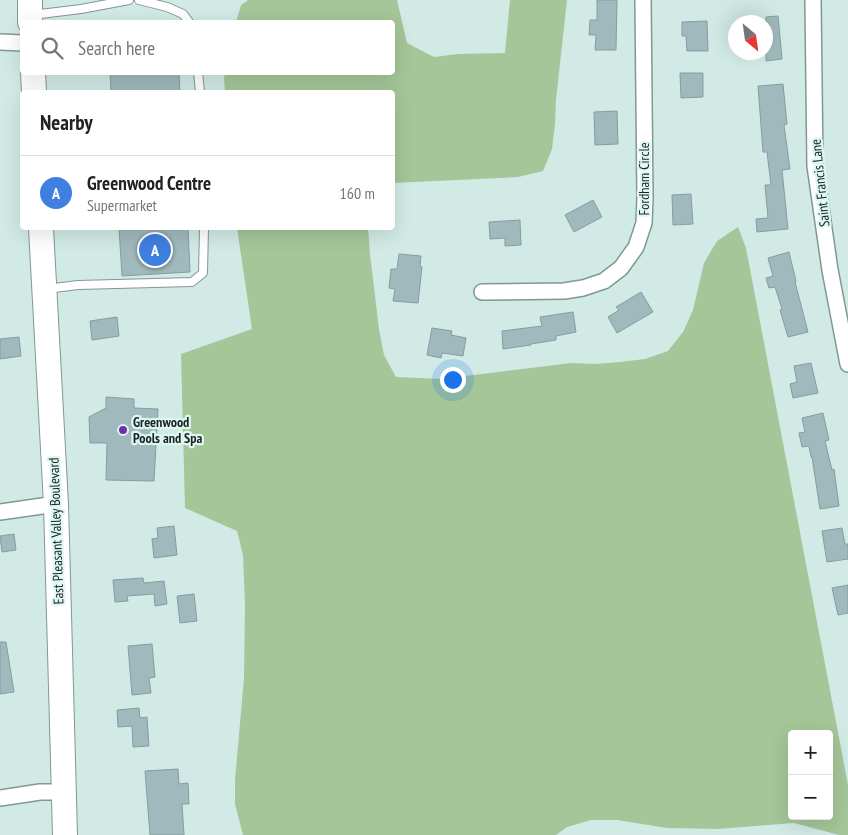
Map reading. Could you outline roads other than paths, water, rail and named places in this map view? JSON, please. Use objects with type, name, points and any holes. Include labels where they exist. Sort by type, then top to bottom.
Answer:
[{"type":"main road","points":[[33,75],[34,90]]},
{"type":"main road","name":"East Pleasant Valley Boulevard","points":[[41,230],[56,504],[65,835]]},
{"type":"street","name":"Fordham Circle","points":[[482,292],[564,291],[583,288],[604,281],[621,268],[636,247],[644,222],[645,198],[643,0]]},
{"type":"street","name":"Saint Francis Lane","points":[[813,0],[815,166],[830,270],[848,364]]},
{"type":"street","points":[[0,42],[20,42]]},
{"type":"street","points":[[0,512],[56,504]]},
{"type":"street","points":[[0,798],[40,792],[63,792]]},
{"type":"lane","points":[[30,12],[81,9],[129,0]]},
{"type":"lane","points":[[139,0],[167,7],[183,14],[188,20]]},
{"type":"lane","points":[[198,75],[200,90]]},
{"type":"lane","points":[[44,289],[78,285],[192,282],[203,272],[204,230]]},
{"type":"place","name":"Greenwood Centre","points":[[155,250]]},
{"type":"place","name":"Greenwood Pools and Spa","points":[[123,430]]}]
